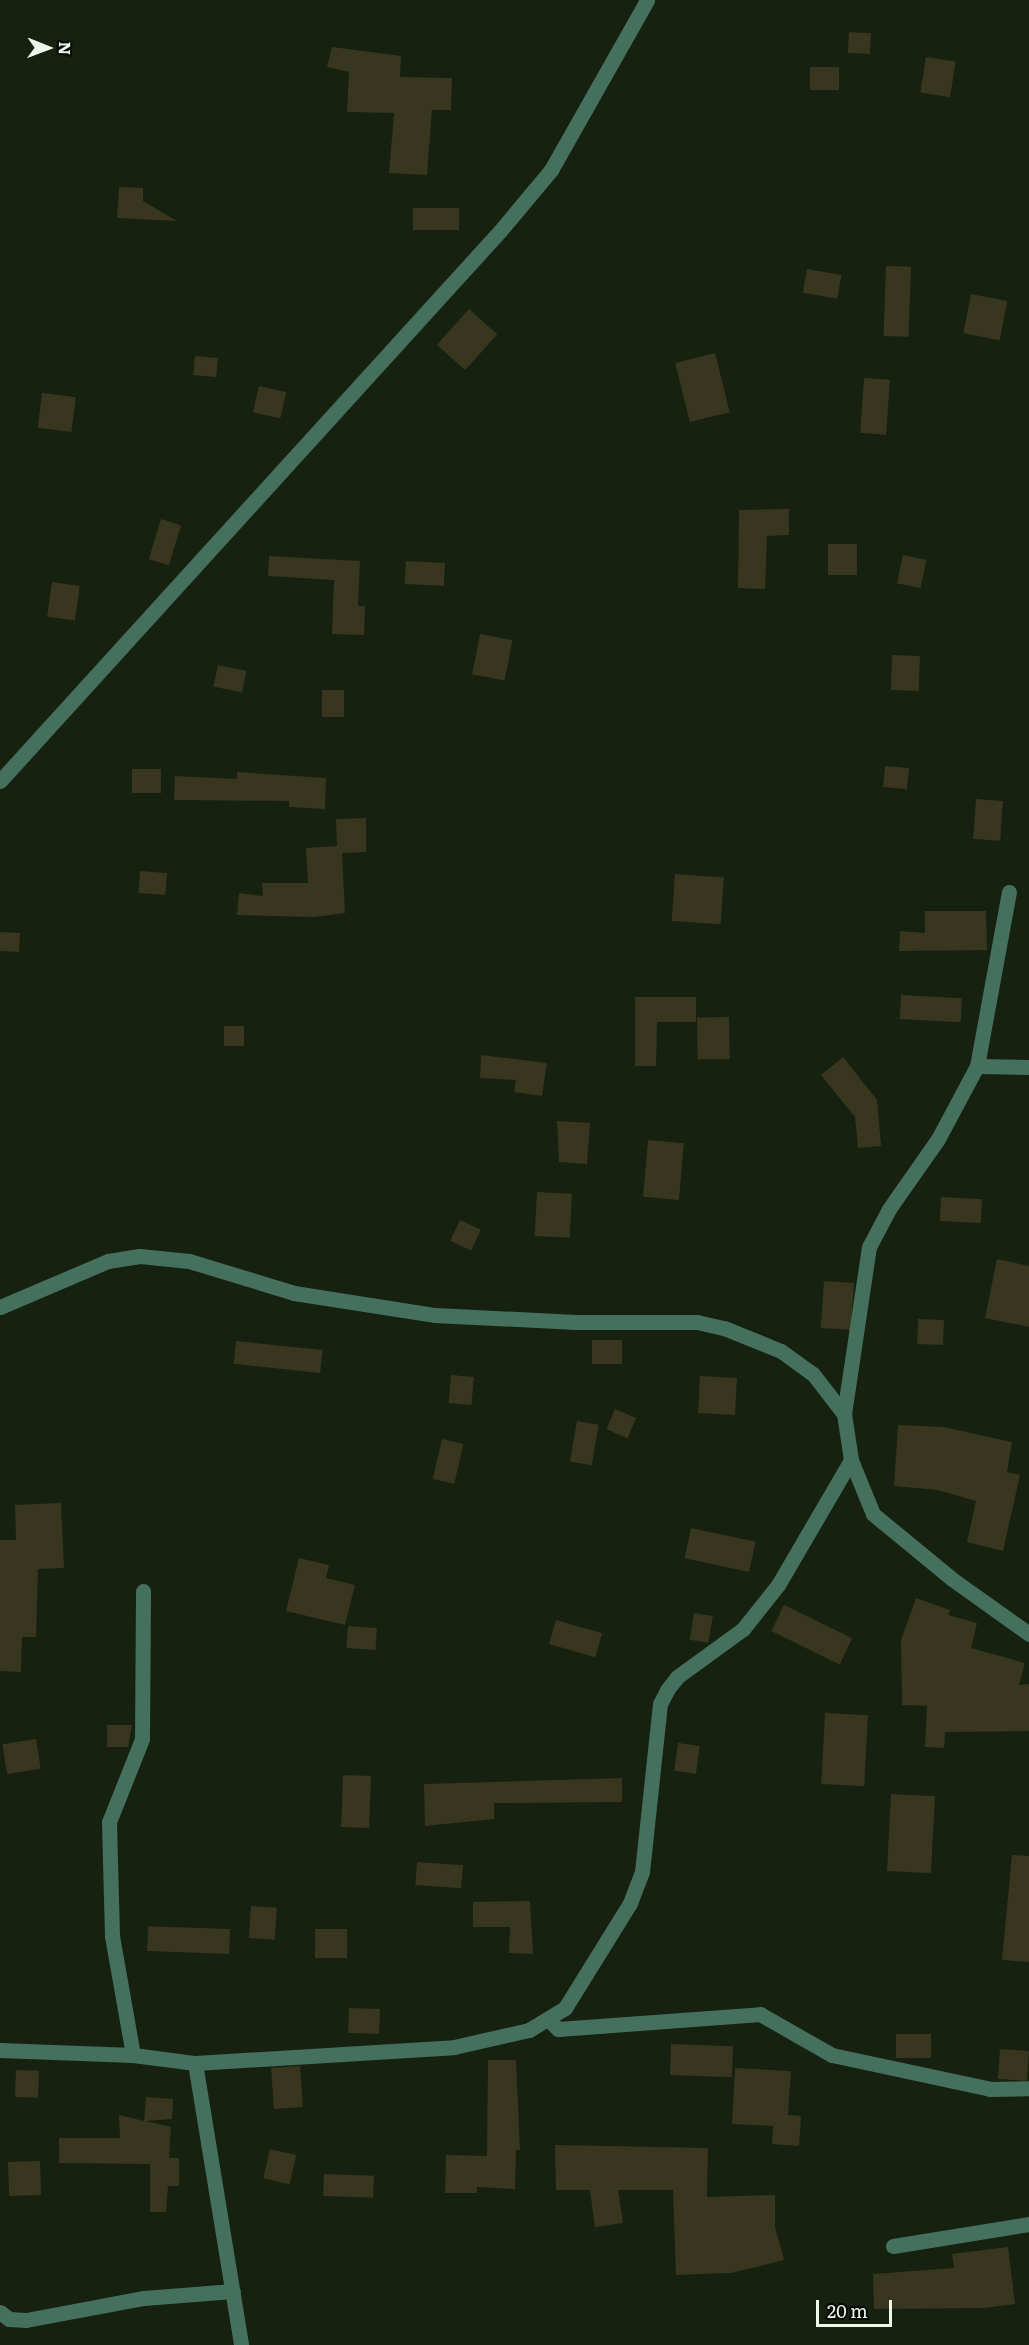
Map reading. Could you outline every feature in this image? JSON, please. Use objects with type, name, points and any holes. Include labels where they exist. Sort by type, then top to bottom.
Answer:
[{"type":"street","points":[[0,781],[500,231],[551,170],[647,0]]},
{"type":"street","points":[[1009,892],[977,1066],[938,1139],[889,1209],[869,1247],[844,1414],[851,1460],[862,1496],[873,1514],[889,1531],[1029,1634]]},
{"type":"street","points":[[977,1066],[1029,1067]]},
{"type":"street","points":[[0,1307],[108,1261],[140,1256],[189,1261],[294,1293],[435,1315],[576,1322],[697,1322],[744,1334],[781,1351],[813,1374],[844,1414]]},
{"type":"street","points":[[0,2049],[133,2055],[195,2063],[454,2047],[529,2030],[549,2020],[565,2008],[584,1982],[630,1903],[642,1872],[660,1704],[667,1690],[677,1677],[743,1629],[764,1603],[813,1530],[851,1460]]},
{"type":"street","points":[[133,2055],[112,1936],[109,1822],[142,1739],[144,1592]]},
{"type":"street","points":[[549,2020],[558,2029],[760,2014],[832,2055],[990,2089],[1029,2088]]},
{"type":"street","points":[[195,2063],[241,2345]]},
{"type":"street","points":[[892,2246],[1029,2224]]},
{"type":"street","points":[[0,2312],[9,2319],[26,2320],[144,2298],[233,2291]]},
{"type":"building","points":[[849,32],[871,33],[870,54],[848,53]]},
{"type":"building","points":[[332,47],[401,56],[400,77],[452,78],[451,110],[432,110],[427,175],[389,173],[394,113],[347,112],[349,72],[327,67]]},
{"type":"building","points":[[926,57],[956,62],[950,97],[920,93]]},
{"type":"building","points":[[810,67],[839,67],[839,90],[810,90]]},
{"type":"building","points":[[119,187],[143,188],[143,201],[177,221],[117,218]]},
{"type":"building","points":[[413,208],[459,208],[459,230],[413,230]]},
{"type":"building","points":[[886,266],[911,267],[909,337],[884,336]]},
{"type":"building","points":[[807,269],[841,275],[837,299],[803,293]]},
{"type":"building","points":[[971,294],[1007,301],[1000,340],[963,333]]},
{"type":"building","points":[[469,309],[497,334],[465,370],[437,345]]},
{"type":"building","points":[[715,353],[730,412],[690,422],[675,363]]},
{"type":"building","points":[[195,356],[218,358],[216,377],[193,375]]},
{"type":"building","points":[[864,378],[890,380],[886,435],[860,433]]},
{"type":"building","points":[[259,386],[286,392],[280,419],[253,412]]},
{"type":"building","points":[[42,393],[76,397],[71,432],[38,428]]},
{"type":"building","points":[[789,509],[789,535],[767,536],[765,589],[738,588],[739,510]]},
{"type":"building","points":[[161,519],[181,525],[169,565],[149,559]]},
{"type":"building","points":[[828,544],[857,544],[857,575],[828,575]]},
{"type":"building","points":[[903,555],[926,560],[920,588],[897,583]]},
{"type":"building","points":[[269,556],[360,561],[358,606],[365,606],[364,635],[332,634],[334,580],[268,576]]},
{"type":"building","points":[[406,561],[445,563],[444,586],[405,584]]},
{"type":"building","points":[[52,582],[80,586],[75,621],[47,617]]},
{"type":"building","points":[[480,634],[512,640],[505,681],[472,674]]},
{"type":"building","points":[[892,655],[920,656],[919,691],[891,690]]},
{"type":"building","points":[[218,665],[246,671],[242,693],[213,687]]},
{"type":"building","points":[[322,690],[344,690],[344,717],[322,717]]},
{"type":"building","points":[[885,766],[909,768],[907,789],[883,787]]},
{"type":"building","points":[[132,769],[161,769],[161,793],[132,793]]},
{"type":"building","points":[[237,772],[326,778],[325,809],[289,807],[289,801],[174,800],[175,776],[237,779]]},
{"type":"building","points":[[976,799],[1003,801],[1000,841],[973,839]]},
{"type":"building","points":[[366,818],[366,852],[342,853],[345,913],[314,917],[237,915],[239,893],[263,896],[262,883],[308,883],[306,848],[337,846],[336,819]]},
{"type":"building","points":[[140,871],[167,873],[165,895],[138,893]]},
{"type":"building","points":[[675,874],[724,877],[721,924],[672,921]]},
{"type":"building","points":[[925,911],[986,911],[987,950],[899,951],[900,931],[925,933]]},
{"type":"building","points":[[0,932],[20,933],[19,952],[0,951]]},
{"type":"building","points":[[901,995],[962,998],[961,1022],[900,1019]]},
{"type":"building","points":[[635,997],[696,997],[696,1022],[657,1022],[656,1066],[635,1066]]},
{"type":"building","points":[[729,1017],[730,1059],[698,1060],[697,1018]]},
{"type":"building","points":[[224,1026],[244,1026],[244,1046],[224,1046]]},
{"type":"building","points":[[481,1055],[547,1063],[542,1096],[514,1092],[516,1080],[480,1078]]},
{"type":"building","points":[[843,1057],[877,1100],[881,1146],[858,1148],[855,1117],[821,1075]]},
{"type":"building","points":[[557,1121],[590,1123],[587,1164],[559,1162]]},
{"type":"building","points":[[648,1140],[684,1143],[679,1200],[643,1197]]},
{"type":"building","points":[[537,1192],[572,1194],[570,1238],[535,1236]]},
{"type":"building","points":[[941,1197],[982,1199],[981,1223],[940,1221]]},
{"type":"building","points":[[460,1220],[481,1230],[471,1251],[450,1241]]},
{"type":"building","points":[[997,1259],[1029,1266],[1029,1327],[985,1318]]},
{"type":"building","points":[[824,1281],[854,1283],[851,1330],[821,1328]]},
{"type":"building","points":[[918,1319],[944,1320],[943,1345],[917,1344]]},
{"type":"building","points":[[592,1340],[622,1340],[622,1364],[592,1364]]},
{"type":"building","points":[[236,1341],[323,1350],[320,1373],[234,1364]]},
{"type":"building","points":[[451,1375],[474,1377],[471,1405],[449,1403]]},
{"type":"building","points":[[700,1376],[737,1378],[735,1415],[698,1413]]},
{"type":"building","points":[[615,1409],[636,1418],[628,1438],[606,1429]]},
{"type":"building","points":[[577,1421],[599,1425],[592,1465],[570,1461]]},
{"type":"building","points":[[898,1425],[944,1427],[1012,1442],[1007,1472],[1020,1475],[1003,1551],[967,1542],[976,1501],[937,1490],[894,1486]]},
{"type":"building","points":[[442,1439],[463,1444],[454,1484],[433,1479]]},
{"type":"building","points":[[61,1503],[64,1568],[38,1569],[36,1637],[22,1637],[21,1672],[0,1671],[0,1540],[16,1540],[15,1505]]},
{"type":"building","points":[[691,1528],[756,1542],[749,1572],[685,1558]]},
{"type":"building","points":[[299,1558],[329,1565],[326,1578],[355,1585],[345,1625],[286,1611]]},
{"type":"building","points":[[916,1598],[950,1610],[948,1615],[977,1623],[971,1648],[1025,1663],[1019,1685],[1029,1684],[1029,1731],[945,1732],[944,1748],[925,1747],[927,1706],[902,1705],[901,1640]]},
{"type":"building","points":[[784,1605],[852,1638],[840,1664],[771,1631]]},
{"type":"building","points":[[694,1613],[713,1616],[709,1643],[690,1640]]},
{"type":"building","points":[[556,1620],[602,1633],[595,1657],[549,1644]]},
{"type":"building","points":[[348,1626],[377,1628],[375,1650],[346,1648]]},
{"type":"building","points":[[825,1713],[868,1715],[864,1786],[821,1784]]},
{"type":"building","points":[[107,1725],[132,1725],[128,1747],[107,1747]]},
{"type":"building","points":[[36,1739],[41,1769],[7,1774],[2,1744]]},
{"type":"building","points":[[678,1743],[700,1746],[696,1774],[674,1771]]},
{"type":"building","points":[[343,1775],[371,1776],[369,1828],[341,1827]]},
{"type":"building","points":[[622,1778],[622,1802],[494,1803],[494,1819],[425,1826],[424,1784]]},
{"type":"building","points":[[891,1794],[935,1796],[931,1873],[887,1871]]},
{"type":"building","points":[[1012,1855],[1029,1856],[1029,1962],[1002,1960]]},
{"type":"building","points":[[417,1862],[463,1865],[461,1888],[415,1885]]},
{"type":"building","points":[[530,1901],[533,1954],[509,1953],[510,1927],[473,1927],[473,1902]]},
{"type":"building","points":[[251,1906],[277,1908],[275,1940],[249,1938]]},
{"type":"building","points":[[148,1926],[230,1929],[229,1954],[147,1951]]},
{"type":"building","points":[[315,1929],[347,1929],[347,1958],[315,1958]]},
{"type":"building","points":[[349,2008],[380,2009],[379,2034],[348,2033]]},
{"type":"building","points":[[896,2034],[931,2034],[931,2058],[896,2058]]},
{"type":"building","points":[[671,2044],[733,2046],[732,2077],[670,2075]]},
{"type":"building","points":[[1000,2049],[1029,2051],[1027,2081],[998,2079]]},
{"type":"building","points":[[488,2060],[516,2060],[520,2150],[516,2150],[515,2189],[477,2187],[477,2193],[445,2193],[446,2155],[487,2156]]},
{"type":"building","points":[[300,2066],[303,2107],[274,2109],[271,2068]]},
{"type":"building","points":[[735,2068],[791,2071],[788,2115],[801,2116],[799,2146],[772,2144],[773,2126],[732,2124]]},
{"type":"building","points":[[16,2070],[39,2071],[38,2098],[15,2097]]},
{"type":"building","points":[[146,2097],[173,2099],[172,2119],[146,2121],[171,2127],[169,2158],[179,2158],[179,2186],[168,2186],[166,2212],[150,2212],[150,2164],[59,2163],[59,2138],[120,2138],[119,2115],[144,2121]]},
{"type":"building","points":[[555,2145],[708,2148],[707,2197],[775,2195],[775,2227],[784,2260],[731,2273],[676,2275],[673,2190],[618,2190],[623,2223],[595,2227],[590,2190],[556,2190]]},
{"type":"building","points":[[270,2149],[296,2155],[290,2184],[263,2178]]},
{"type":"building","points":[[40,2161],[41,2195],[9,2196],[8,2162]]},
{"type":"building","points":[[324,2174],[374,2176],[373,2198],[323,2196]]},
{"type":"building","points":[[1008,2247],[1015,2304],[984,2308],[874,2309],[873,2274],[954,2268],[952,2254]]}]
